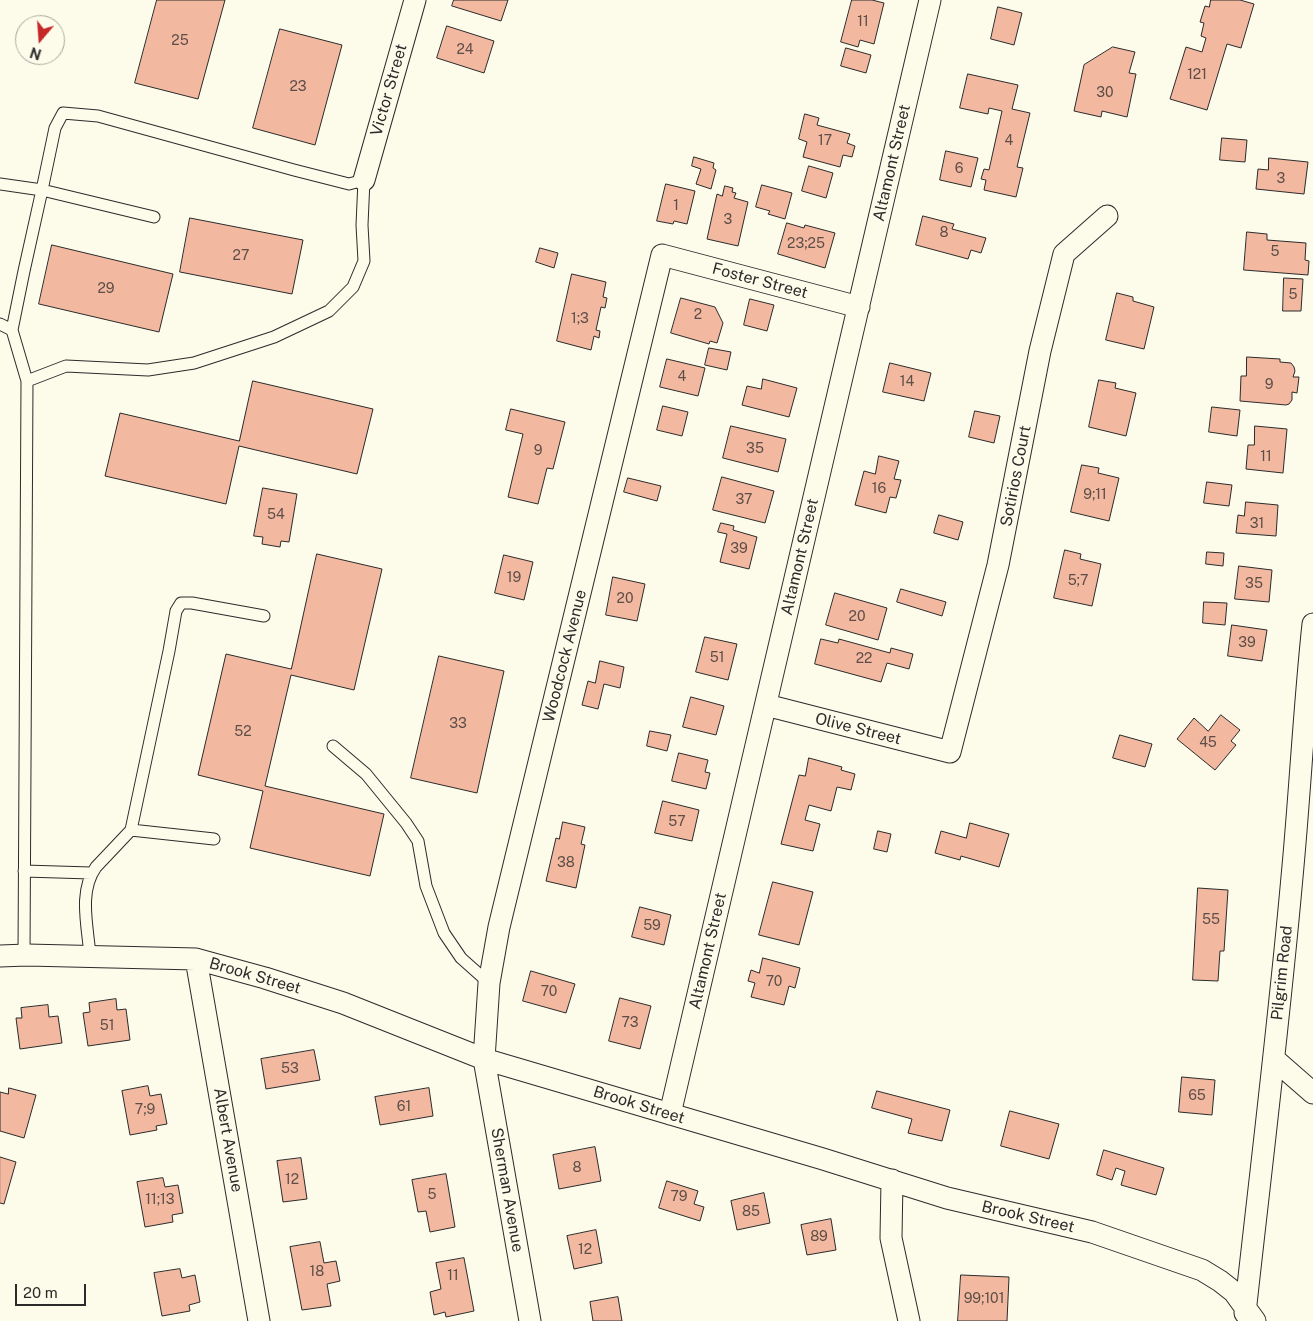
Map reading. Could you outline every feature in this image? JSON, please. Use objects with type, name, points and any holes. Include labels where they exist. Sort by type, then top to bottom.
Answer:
[{"type":"street","name":"Victor Street","points":[[364,180],[414,0]]},
{"type":"street","name":"Altamont Street","points":[[670,1114],[930,0]]},
{"type":"street","name":"Sotirios Court","points":[[950,752],[998,565],[1040,351],[1064,254],[1107,216]]},
{"type":"street","name":"Foster Street","points":[[662,255],[859,307]]},
{"type":"street","name":"Woodcock Avenue","points":[[484,1059],[489,983],[499,926],[662,255]]},
{"type":"street","name":"Pilgrim Road","points":[[1248,1317],[1292,876],[1313,624]]},
{"type":"street","name":"Olive Street","points":[[766,705],[950,752]]},
{"type":"street","name":"Brook Street","points":[[0,956],[196,959],[265,978],[343,1003],[484,1059],[823,1159],[946,1198],[1092,1232],[1202,1270],[1234,1292],[1248,1317]]},
{"type":"street","name":"Albert Avenue","points":[[196,959],[259,1321]]},
{"type":"street","name":"Sherman Avenue","points":[[484,1059],[530,1321]]},
{"type":"street","points":[[1274,1059],[1313,1093]]},
{"type":"street","points":[[892,1180],[891,1238],[909,1321]]},
{"type":"lane","points":[[24,955],[27,381],[12,330],[55,128],[63,113],[98,116],[350,184],[364,180],[362,225],[364,261],[353,287],[329,311],[274,337],[194,364],[148,370],[66,366],[27,381]]},
{"type":"lane","points":[[0,184],[42,190],[154,217]]},
{"type":"lane","points":[[0,324],[12,330]]},
{"type":"lane","points":[[90,956],[85,898],[91,873],[131,830],[176,612],[181,603],[192,603],[264,616]]},
{"type":"lane","points":[[333,746],[366,774],[406,823],[418,842],[426,886],[444,933],[461,958],[489,983]]},
{"type":"lane","points":[[131,830],[214,839]]},
{"type":"lane","points":[[24,871],[91,873]]},
{"type":"building","points":[[157,0],[225,0],[198,99],[135,83]]},
{"type":"building","points":[[454,0],[508,0],[501,21],[452,6]]},
{"type":"building","points":[[852,0],[872,0],[884,3],[874,44],[860,40],[858,47],[841,42]]},
{"type":"building","points":[[1211,0],[1240,0],[1254,4],[1241,48],[1227,44],[1207,110],[1170,99],[1186,47],[1202,52],[1206,38],[1201,36],[1204,23],[1200,22],[1205,6],[1209,7]]},
{"type":"building","points":[[998,7],[1022,13],[1014,45],[991,39]]},
{"type":"building","points":[[447,26],[494,41],[484,73],[437,58]]},
{"type":"building","points":[[280,29],[342,45],[315,145],[253,128]]},
{"type":"building","points":[[1113,47],[1135,52],[1129,73],[1136,74],[1127,117],[1102,111],[1101,117],[1074,111],[1084,65]]},
{"type":"building","points":[[846,48],[871,55],[866,73],[841,66]]},
{"type":"building","points":[[968,74],[1018,85],[1012,109],[1030,113],[1017,167],[1023,168],[1016,197],[984,190],[986,180],[981,179],[984,169],[989,170],[1002,111],[989,108],[988,114],[960,108]]},
{"type":"building","points":[[805,114],[819,118],[817,125],[850,134],[847,143],[855,146],[852,157],[843,155],[840,167],[803,157],[807,142],[799,139]]},
{"type":"building","points":[[1222,138],[1247,140],[1245,162],[1220,160]]},
{"type":"building","points":[[946,151],[978,158],[971,187],[940,180]]},
{"type":"building","points":[[694,157],[714,163],[713,168],[716,170],[711,189],[696,184],[701,169],[692,166]]},
{"type":"building","points":[[1269,158],[1308,162],[1304,194],[1256,189],[1258,169],[1268,170]]},
{"type":"building","points":[[809,166],[833,173],[826,198],[802,191]]},
{"type":"building","points":[[666,184],[695,191],[687,224],[674,221],[673,224],[657,221]]},
{"type":"building","points":[[762,185],[792,193],[785,219],[768,214],[770,211],[756,207]]},
{"type":"building","points":[[725,186],[733,188],[732,192],[736,193],[734,198],[748,202],[738,246],[707,239],[717,194],[722,196]]},
{"type":"building","points":[[923,216],[954,224],[952,229],[986,238],[981,253],[971,250],[968,259],[916,245]]},
{"type":"building","points":[[190,218],[303,240],[292,294],[180,272]]},
{"type":"building","points":[[787,223],[804,228],[805,225],[835,233],[825,268],[778,254]]},
{"type":"building","points":[[1247,232],[1267,234],[1267,240],[1306,243],[1305,260],[1309,261],[1308,275],[1244,270]]},
{"type":"building","points":[[52,245],[173,274],[159,332],[39,304]]},
{"type":"building","points":[[540,248],[558,253],[554,268],[536,262]]},
{"type":"building","points":[[572,274],[606,282],[603,297],[607,298],[605,308],[601,307],[596,330],[600,331],[599,338],[594,336],[591,350],[557,341]]},
{"type":"building","points":[[1284,278],[1303,279],[1301,311],[1283,311]]},
{"type":"building","points":[[1117,293],[1133,297],[1133,301],[1154,307],[1144,349],[1106,340]]},
{"type":"building","points":[[681,298],[715,307],[723,323],[717,343],[710,341],[709,344],[671,333]]},
{"type":"building","points":[[750,299],[774,305],[767,331],[744,325]]},
{"type":"building","points":[[709,348],[731,352],[727,370],[705,365]]},
{"type":"building","points":[[1247,357],[1280,359],[1280,362],[1291,363],[1295,371],[1293,377],[1299,377],[1297,393],[1292,392],[1292,400],[1289,404],[1240,401],[1241,376],[1246,376]]},
{"type":"building","points":[[667,359],[705,368],[698,396],[660,387]]},
{"type":"building","points":[[890,363],[931,373],[924,401],[883,392]]},
{"type":"building","points":[[763,379],[797,388],[789,417],[742,405],[747,386],[761,389]]},
{"type":"building","points":[[1099,380],[1116,383],[1115,388],[1136,393],[1126,436],[1089,427]]},
{"type":"building","points":[[253,381],[373,409],[357,474],[239,446],[226,504],[105,476],[120,413],[239,441]]},
{"type":"building","points":[[663,406],[688,412],[682,436],[657,430]]},
{"type":"building","points":[[1212,407],[1240,410],[1237,436],[1209,432]]},
{"type":"building","points":[[511,409],[565,422],[553,469],[547,468],[538,504],[508,497],[523,434],[506,430]]},
{"type":"building","points":[[975,411],[1000,416],[994,443],[969,437]]},
{"type":"building","points":[[731,426],[786,439],[778,472],[723,458]]},
{"type":"building","points":[[1255,426],[1287,429],[1283,473],[1246,469],[1248,445],[1254,445]]},
{"type":"building","points":[[879,456],[899,461],[894,479],[901,480],[896,498],[890,497],[886,513],[855,505],[864,471],[875,474]]},
{"type":"building","points":[[1082,465],[1099,468],[1098,473],[1119,478],[1109,521],[1071,512]]},
{"type":"building","points":[[722,477],[774,491],[765,523],[713,510]]},
{"type":"building","points":[[628,478],[661,486],[657,501],[624,492]]},
{"type":"building","points":[[1207,482],[1232,485],[1229,506],[1204,503]]},
{"type":"building","points":[[263,488],[297,494],[289,542],[281,541],[280,547],[262,544],[263,537],[254,536]]},
{"type":"building","points":[[1246,502],[1278,505],[1276,536],[1236,533],[1238,515],[1244,516]]},
{"type":"building","points":[[939,515],[963,522],[958,540],[934,533]]},
{"type":"building","points":[[721,523],[734,526],[733,530],[757,537],[749,569],[720,562],[727,534],[718,532]]},
{"type":"building","points":[[1065,550],[1081,554],[1080,559],[1101,564],[1092,606],[1054,598]]},
{"type":"building","points":[[1207,552],[1224,553],[1223,566],[1206,564]]},
{"type":"building","points":[[317,554],[382,569],[354,690],[291,675],[265,786],[384,814],[370,876],[250,848],[263,791],[198,775],[226,654],[291,669]]},
{"type":"building","points":[[504,555],[533,562],[524,600],[495,593]]},
{"type":"building","points":[[1239,566],[1272,570],[1269,602],[1235,599]]},
{"type":"building","points":[[613,577],[645,584],[637,621],[606,615]]},
{"type":"building","points":[[901,589],[946,602],[942,616],[897,602]]},
{"type":"building","points":[[835,593],[887,608],[878,640],[826,625]]},
{"type":"building","points":[[1204,602],[1227,603],[1225,625],[1203,623]]},
{"type":"building","points":[[1232,625],[1267,630],[1262,661],[1228,656]]},
{"type":"building","points":[[705,637],[737,644],[728,680],[696,672]]},
{"type":"building","points":[[821,639],[838,643],[839,639],[890,653],[891,648],[913,654],[909,669],[887,663],[881,682],[815,664]]},
{"type":"building","points":[[439,656],[504,671],[477,793],[411,778]]},
{"type":"building","points":[[600,661],[624,667],[620,688],[604,684],[598,709],[582,705],[588,681],[595,683]]},
{"type":"building","points":[[691,697],[724,706],[716,735],[683,727]]},
{"type":"building","points":[[1221,715],[1240,730],[1231,741],[1236,745],[1215,770],[1177,739],[1194,718],[1208,731]]},
{"type":"building","points":[[650,731],[671,735],[667,751],[647,746]]},
{"type":"building","points":[[1120,735],[1152,744],[1145,767],[1113,758]]},
{"type":"building","points":[[679,753],[708,760],[705,772],[710,773],[706,789],[672,781]]},
{"type":"building","points":[[809,758],[842,767],[841,770],[855,774],[851,790],[837,787],[831,811],[809,805],[805,820],[820,824],[813,851],[781,844],[799,775],[805,776]]},
{"type":"building","points":[[663,801],[699,810],[692,841],[655,833]]},
{"type":"building","points":[[563,822],[585,827],[581,844],[585,845],[576,888],[546,881],[556,838],[559,839]]},
{"type":"building","points":[[970,823],[1009,834],[999,867],[961,856],[960,860],[935,853],[941,831],[966,838]]},
{"type":"building","points":[[878,831],[891,834],[887,852],[874,849]]},
{"type":"building","points":[[773,882],[813,892],[799,945],[759,935]]},
{"type":"building","points":[[1198,888],[1228,890],[1224,951],[1220,951],[1218,981],[1193,980]]},
{"type":"building","points":[[640,907],[671,915],[664,945],[632,937]]},
{"type":"building","points":[[763,958],[800,968],[795,988],[789,986],[784,1005],[751,997],[755,983],[748,981],[751,970],[759,973]]},
{"type":"building","points":[[531,971],[575,984],[566,1013],[523,1001]]},
{"type":"building","points":[[620,998],[651,1006],[640,1049],[609,1041]]},
{"type":"building","points":[[116,999],[117,1010],[126,1009],[130,1040],[88,1046],[83,1013],[90,1012],[89,1003]]},
{"type":"building","points":[[48,1005],[49,1017],[58,1016],[62,1043],[20,1049],[16,1018],[22,1018],[21,1008]]},
{"type":"building","points":[[314,1050],[320,1080],[266,1089],[261,1059]]},
{"type":"building","points":[[1182,1077],[1215,1080],[1212,1115],[1179,1112]]},
{"type":"building","points":[[148,1086],[150,1096],[161,1094],[167,1124],[156,1126],[157,1130],[130,1135],[122,1091]]},
{"type":"building","points":[[9,1088],[36,1095],[24,1138],[0,1131],[0,1092],[8,1094]]},
{"type":"building","points":[[429,1088],[433,1116],[380,1125],[375,1097]]},
{"type":"building","points":[[877,1091],[950,1110],[942,1141],[908,1133],[912,1119],[872,1108]]},
{"type":"building","points":[[1010,1111],[1059,1124],[1049,1159],[1001,1146]]},
{"type":"building","points":[[595,1147],[601,1181],[559,1189],[553,1155]]},
{"type":"building","points":[[1104,1150],[1164,1168],[1156,1195],[1121,1185],[1125,1171],[1116,1168],[1112,1180],[1097,1175]]},
{"type":"building","points":[[0,1157],[16,1162],[4,1204],[0,1203]]},
{"type":"building","points":[[301,1158],[307,1199],[283,1202],[277,1161]]},
{"type":"building","points":[[446,1174],[455,1227],[430,1232],[426,1211],[418,1212],[412,1180]]},
{"type":"building","points":[[163,1178],[165,1187],[178,1185],[183,1213],[172,1215],[173,1222],[145,1227],[137,1182]]},
{"type":"building","points":[[667,1181],[698,1191],[694,1204],[704,1207],[700,1221],[659,1208]]},
{"type":"building","points":[[764,1193],[770,1223],[737,1230],[731,1201]]},
{"type":"building","points":[[831,1219],[836,1250],[807,1255],[801,1225]]},
{"type":"building","points":[[596,1230],[602,1263],[574,1269],[567,1236]]},
{"type":"building","points":[[320,1242],[324,1263],[336,1261],[340,1281],[327,1284],[331,1306],[302,1310],[290,1247]]},
{"type":"building","points":[[464,1258],[474,1311],[446,1317],[445,1312],[434,1315],[430,1292],[441,1289],[436,1263]]},
{"type":"building","points":[[180,1269],[182,1278],[195,1275],[200,1302],[189,1305],[190,1311],[162,1316],[154,1273]]},
{"type":"building","points":[[961,1275],[1009,1277],[1007,1321],[958,1321]]},
{"type":"building","points":[[618,1297],[622,1321],[593,1321],[590,1302]]}]
